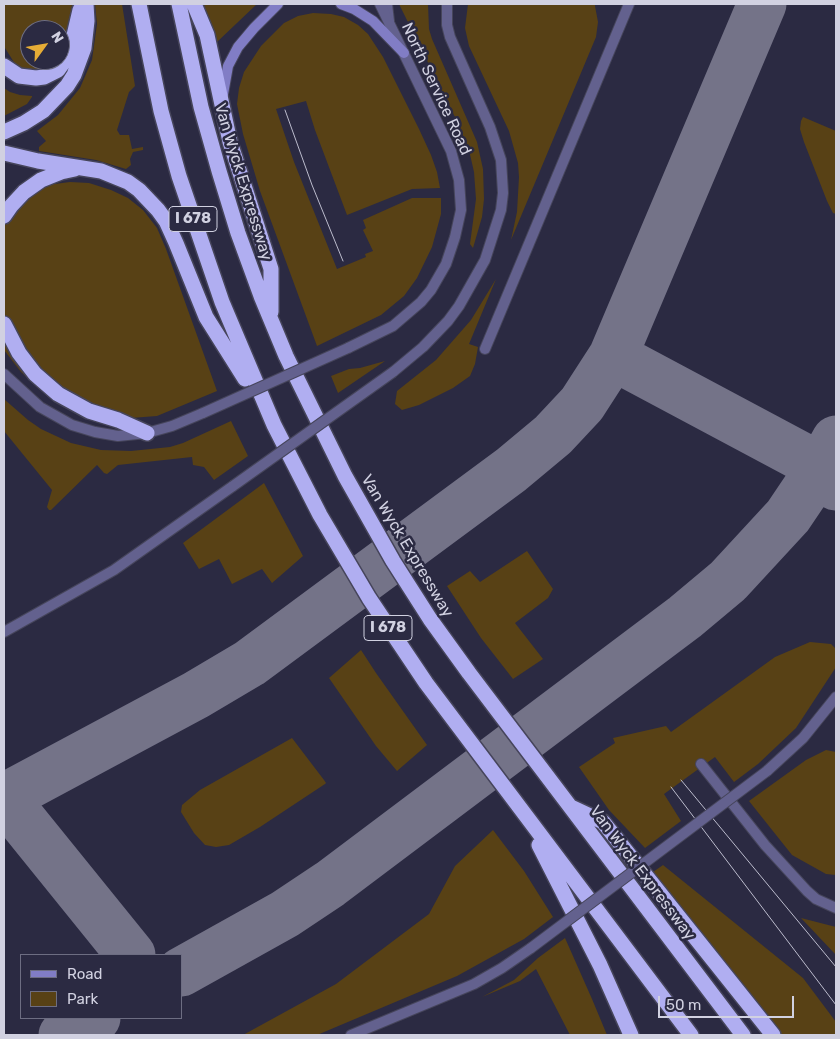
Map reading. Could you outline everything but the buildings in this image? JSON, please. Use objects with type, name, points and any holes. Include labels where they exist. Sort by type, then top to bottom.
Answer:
[{"type":"highway","points":[[4,66],[19,76],[36,78],[44,77],[58,70],[63,64],[72,44],[81,4]]},
{"type":"highway","points":[[4,132],[24,123],[43,111],[67,86],[74,75],[84,48],[87,21],[86,4]]},
{"type":"highway","name":"I 678","points":[[139,4],[161,111],[185,194],[222,302],[274,425],[320,515],[369,598],[426,684],[690,1035]]},
{"type":"highway","name":"Van Wyck Expressway","points":[[179,4],[199,98],[238,233],[286,356],[345,476],[393,561],[468,673],[743,1035]]},
{"type":"highway","points":[[194,4],[207,34],[221,102],[238,167],[271,269],[271,319]]},
{"type":"highway","points":[[4,153],[38,161],[101,170],[128,182],[139,190],[158,210],[172,232],[206,317],[274,425]]},
{"type":"highway","points":[[4,216],[10,206],[24,192],[42,180],[61,172],[84,168]]},
{"type":"highway","points":[[4,324],[19,353],[35,374],[58,394],[89,411],[118,420],[147,433]]},
{"type":"highway","points":[[569,806],[603,822],[773,1035]]},
{"type":"highway","points":[[526,817],[600,965],[631,1035]]},
{"type":"street","points":[[341,4],[368,17],[404,53]]},
{"type":"street","name":"North Service Road","points":[[4,374],[40,407],[72,424],[89,430],[118,436],[147,433],[172,426],[203,413],[348,348],[393,326],[421,302],[431,290],[446,264],[459,222],[461,195],[456,165],[444,135],[380,4]]},
{"type":"street","points":[[387,4],[389,22]]},
{"type":"street","points":[[4,632],[114,570],[393,372],[423,347],[460,306],[485,260],[501,210],[503,176],[497,145],[450,37],[447,25],[447,4]]},
{"type":"street","points":[[485,349],[629,4]]},
{"type":"street","points":[[221,102],[228,66],[233,56],[245,38],[279,5]]},
{"type":"street","points":[[351,1035],[474,984],[531,948],[767,771],[803,738],[835,701]]},
{"type":"street","points":[[701,764],[789,873],[816,899],[836,908]]},
{"type":"green space","points":[[5,4],[72,4],[70,21],[20,20],[20,68],[17,67],[5,48]]},
{"type":"green space","points":[[95,4],[122,4],[135,86],[129,92],[117,130],[120,135],[129,135],[132,149],[143,147],[143,150],[133,152],[130,159],[131,165],[126,169],[96,160],[39,151],[39,147],[46,141],[37,131],[58,115],[80,88],[92,60],[97,24]]},
{"type":"green space","points":[[204,4],[257,4],[217,42],[212,40]]},
{"type":"green space","points":[[399,4],[428,4],[429,29],[432,39],[477,142],[483,169],[484,199],[482,217],[473,248],[470,244],[476,199],[474,172],[469,150],[455,117]]},
{"type":"green space","points":[[468,4],[595,4],[598,22],[596,37],[511,240],[517,212],[518,163],[509,131],[469,46],[465,28]]},
{"type":"green space","points":[[313,13],[344,17],[358,25],[368,34],[383,57],[419,129],[431,155],[440,188],[412,189],[347,215],[306,101],[276,109],[294,162],[337,269],[366,257],[365,254],[373,251],[363,230],[366,228],[363,220],[412,198],[441,198],[441,214],[432,247],[417,278],[404,296],[381,315],[317,346],[260,191],[243,134],[237,104],[244,72],[261,46],[284,23],[298,16]]},
{"type":"green space","points":[[4,88],[10,92],[32,97],[27,104],[4,116]]},
{"type":"green space","points":[[803,117],[836,131],[836,214],[833,213],[827,201],[804,142],[800,129]]},
{"type":"green space","points":[[70,182],[89,183],[128,198],[143,210],[157,228],[217,391],[157,416],[118,419],[59,402],[39,389],[21,372],[4,350],[4,212],[25,195],[47,185]]},
{"type":"green space","points":[[496,279],[469,344],[478,347],[475,364],[470,376],[453,388],[419,405],[402,410],[395,404],[397,391],[436,360],[471,320]]},
{"type":"green space","points":[[385,361],[338,393],[331,376],[349,369]]},
{"type":"green space","points":[[4,399],[41,429],[71,443],[101,450],[131,451],[170,447],[231,421],[248,456],[214,480],[204,467],[193,465],[192,457],[118,465],[107,474],[97,465],[49,510],[47,507],[52,490],[4,431]]},
{"type":"green space","points":[[264,483],[303,556],[272,583],[262,569],[232,584],[219,559],[199,569],[183,543]]},
{"type":"green space","points":[[527,551],[553,589],[548,598],[515,623],[543,659],[513,679],[481,638],[447,586],[470,571],[480,582]]},
{"type":"green space","points":[[810,642],[831,644],[836,649],[836,667],[796,728],[758,764],[734,782],[715,757],[664,794],[681,821],[645,848],[609,810],[579,767],[615,743],[613,738],[666,726],[671,732],[775,657]]},
{"type":"green space","points":[[361,650],[427,745],[397,771],[376,746],[329,678]]},
{"type":"green space","points":[[292,738],[326,783],[260,827],[229,845],[216,847],[205,845],[194,833],[181,812],[182,805],[200,790]]},
{"type":"green space","points":[[826,750],[836,752],[836,875],[826,874],[792,855],[749,801],[806,760]]},
{"type":"green space","points":[[493,830],[524,871],[553,917],[524,939],[457,976],[317,1035],[243,1035],[336,984],[429,914],[455,866]]},
{"type":"green space","points":[[663,865],[803,978],[836,1022],[836,1035],[780,1035],[653,872]]},
{"type":"green space","points":[[801,918],[836,927],[836,955]]},
{"type":"green space","points":[[565,938],[607,1035],[570,1035],[536,969],[520,981],[482,997],[514,980],[538,958]]},
{"type":"taxiway","points":[[4,798],[196,695],[250,663],[511,470],[553,435],[582,404],[613,356],[762,4]]},
{"type":"taxiway","points":[[613,356],[821,467],[836,486]]},
{"type":"taxiway","points":[[182,971],[285,914],[330,884],[685,617],[728,581],[788,516],[821,467],[836,440]]},
{"type":"taxiway","points":[[4,798],[130,954]]},
{"type":"taxiway","points":[[63,1035],[94,1019]]},
{"type":"tram line","points":[[285,110],[312,185],[343,261]]},
{"type":"tram line","points":[[681,780],[836,967]]},
{"type":"tram line","points":[[671,787],[836,1005]]}]
